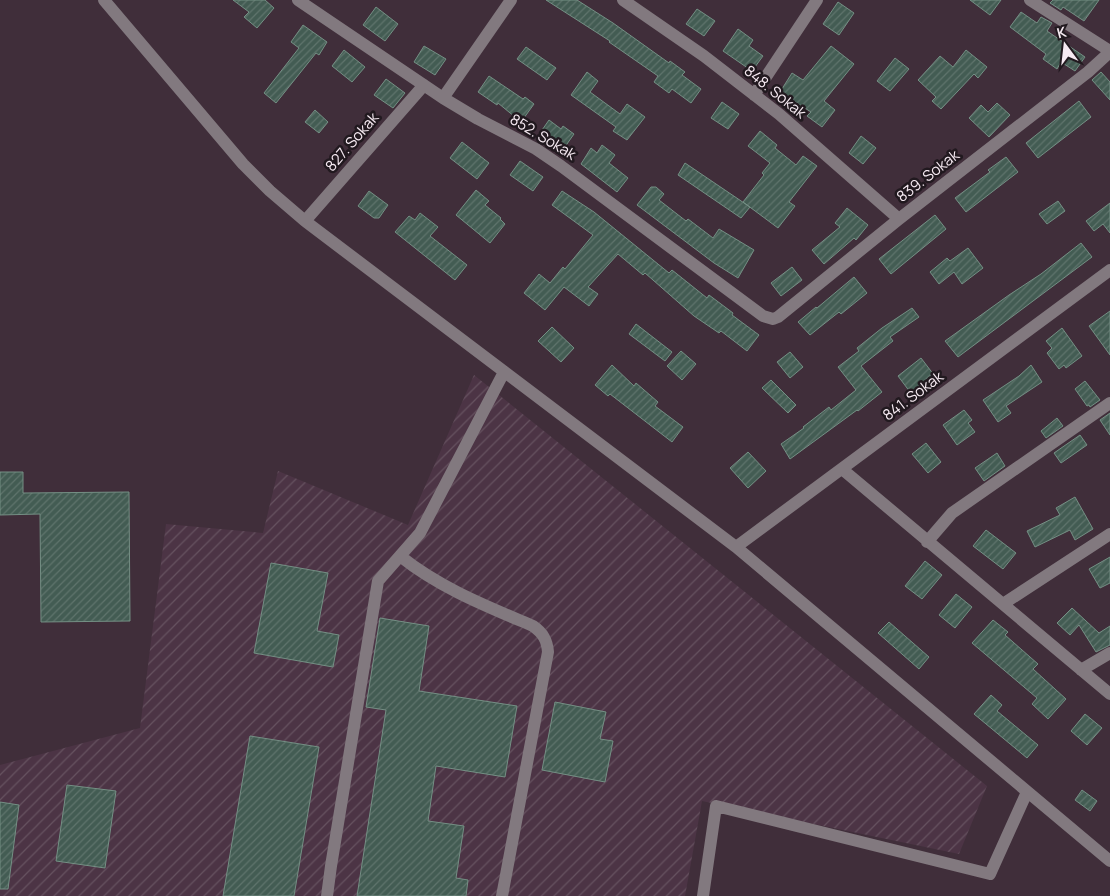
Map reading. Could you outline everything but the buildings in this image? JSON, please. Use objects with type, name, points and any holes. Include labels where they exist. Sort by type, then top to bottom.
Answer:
[{"type":"street","name":"852. Sokak","points":[[298,0],[443,98],[478,119],[536,149],[763,316]]},
{"type":"street","points":[[443,98],[511,0]]},
{"type":"street","name":"848. Sokak","points":[[623,0],[704,56],[754,95],[899,219]]},
{"type":"street","points":[[754,95],[817,0]]},
{"type":"street","points":[[1030,0],[1110,51]]},
{"type":"street","points":[[108,1],[217,136],[270,191],[305,221],[736,547],[1110,861]]},
{"type":"street","name":"839. Sokak","points":[[763,316],[773,319],[778,317],[899,219],[1088,72],[1110,51]]},
{"type":"street","name":"827. Sokak","points":[[305,221],[424,85]]},
{"type":"street","name":"841. Sokak","points":[[736,547],[1110,270]]},
{"type":"street","points":[[327,896],[378,580],[420,533],[504,372]]},
{"type":"street","points":[[927,542],[952,513],[1110,403]]},
{"type":"street","points":[[842,469],[1110,694]]},
{"type":"street","points":[[1003,604],[1110,534]]},
{"type":"street","points":[[400,556],[447,588],[533,626],[542,634],[548,645],[502,896]]},
{"type":"street","points":[[1081,670],[1110,652]]},
{"type":"street","points":[[704,896],[716,806],[990,874],[1027,792]]},
{"type":"shaded area","points":[[474,375],[987,786],[959,854],[702,801],[685,896],[0,896],[0,765],[140,728],[166,524],[263,533],[278,471],[408,525]]}]
